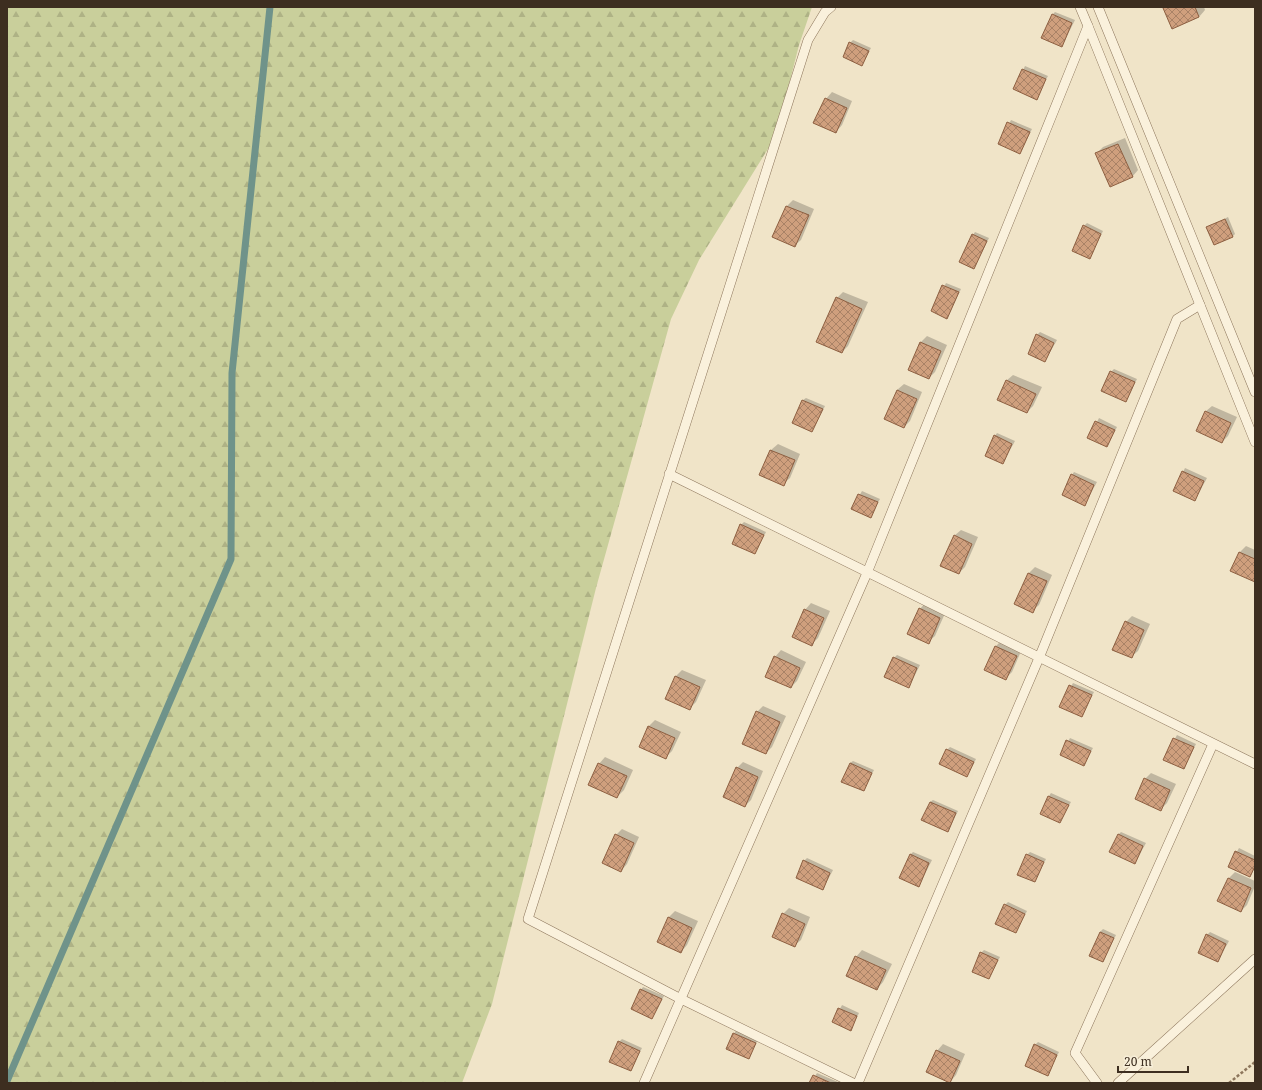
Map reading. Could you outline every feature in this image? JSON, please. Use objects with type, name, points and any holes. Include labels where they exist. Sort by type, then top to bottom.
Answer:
[{"type":"lane","points":[[831,7],[825,12],[808,40],[528,919],[679,998],[853,1083]]},
{"type":"lane","points":[[1080,7],[1255,442]]},
{"type":"lane","points":[[1098,7],[1255,392]]},
{"type":"lane","points":[[644,1083],[679,998],[867,573],[1088,26]]},
{"type":"lane","points":[[858,1083],[1039,658],[1177,319],[1200,305]]},
{"type":"lane","points":[[670,474],[867,573],[1255,764]]},
{"type":"lane","points":[[1097,1083],[1075,1053],[1214,744]]},
{"type":"lane","points":[[1118,1083],[1255,959]]},
{"type":"path","points":[[1229,1083],[1255,1062]]},
{"type":"green space","points":[[7,7],[812,7],[799,45],[776,136],[699,260],[671,319],[596,588],[492,1004],[462,1083],[7,1083]]},
{"type":"building","points":[[1195,7],[1199,17],[1172,29],[1163,8]]},
{"type":"building","points":[[1052,14],[1072,23],[1062,47],[1041,38]]},
{"type":"building","points":[[849,42],[869,51],[862,66],[843,57]]},
{"type":"building","points":[[1022,69],[1046,79],[1037,100],[1013,89]]},
{"type":"building","points":[[825,98],[847,108],[836,133],[813,123]]},
{"type":"building","points":[[1007,122],[1030,132],[1020,154],[998,144]]},
{"type":"building","points":[[1118,144],[1133,177],[1110,187],[1095,153]]},
{"type":"building","points":[[786,206],[809,215],[795,247],[772,237]]},
{"type":"building","points":[[1225,219],[1233,237],[1214,245],[1206,227]]},
{"type":"building","points":[[1083,225],[1101,234],[1090,259],[1072,251]]},
{"type":"building","points":[[972,234],[987,241],[974,269],[959,262]]},
{"type":"building","points":[[942,285],[959,292],[947,319],[931,311]]},
{"type":"building","points":[[836,297],[862,309],[842,353],[816,342]]},
{"type":"building","points":[[1036,334],[1054,343],[1045,362],[1028,354]]},
{"type":"building","points":[[920,342],[941,351],[929,379],[908,370]]},
{"type":"building","points":[[1110,371],[1135,382],[1126,402],[1101,391]]},
{"type":"building","points":[[1006,380],[1036,394],[1027,413],[997,400]]},
{"type":"building","points":[[897,390],[917,399],[904,428],[884,419]]},
{"type":"building","points":[[802,400],[823,409],[812,432],[792,423]]},
{"type":"building","points":[[1205,411],[1231,423],[1222,443],[1196,431]]},
{"type":"building","points":[[1095,421],[1115,430],[1107,447],[1087,438]]},
{"type":"building","points":[[994,435],[1012,444],[1003,464],[985,456]]},
{"type":"building","points":[[770,450],[795,460],[784,486],[759,475]]},
{"type":"building","points":[[1182,471],[1204,481],[1195,501],[1173,491]]},
{"type":"building","points":[[1071,474],[1094,485],[1085,506],[1062,495]]},
{"type":"building","points":[[858,494],[878,502],[871,518],[851,509]]},
{"type":"building","points":[[740,524],[764,535],[755,554],[732,544]]},
{"type":"building","points":[[954,535],[972,544],[959,574],[940,566]]},
{"type":"building","points":[[1239,552],[1255,559],[1255,582],[1230,571]]},
{"type":"building","points":[[1028,573],[1047,581],[1033,613],[1014,604]]},
{"type":"building","points":[[919,608],[940,618],[929,644],[907,634]]},
{"type":"building","points":[[804,609],[824,618],[812,646],[792,637]]},
{"type":"building","points":[[1125,621],[1144,630],[1132,658],[1112,650]]},
{"type":"building","points":[[995,646],[1017,656],[1006,680],[984,670]]},
{"type":"building","points":[[774,656],[800,668],[791,688],[765,677]]},
{"type":"building","points":[[893,657],[917,668],[909,688],[884,677]]},
{"type":"building","points":[[675,676],[700,687],[690,710],[665,699]]},
{"type":"building","points":[[1069,685],[1092,695],[1082,717],[1059,707]]},
{"type":"building","points":[[756,711],[780,722],[766,754],[742,744]]},
{"type":"building","points":[[648,726],[675,738],[666,759],[639,747]]},
{"type":"building","points":[[1173,738],[1194,747],[1184,769],[1163,760]]},
{"type":"building","points":[[1066,740],[1091,751],[1084,766],[1060,755]]},
{"type":"building","points":[[946,749],[974,762],[967,777],[939,764]]},
{"type":"building","points":[[598,763],[627,776],[617,798],[588,785]]},
{"type":"building","points":[[850,763],[872,773],[864,791],[841,782]]},
{"type":"building","points":[[736,767],[758,777],[745,807],[723,797]]},
{"type":"building","points":[[1144,778],[1170,790],[1161,811],[1135,799]]},
{"type":"building","points":[[1048,796],[1069,805],[1060,823],[1040,814]]},
{"type":"building","points":[[930,802],[956,813],[948,832],[921,820]]},
{"type":"building","points":[[615,834],[634,843],[621,872],[602,863]]},
{"type":"building","points":[[1118,834],[1143,846],[1135,864],[1109,852]]},
{"type":"building","points":[[1235,851],[1255,860],[1255,866],[1250,877],[1228,867]]},
{"type":"building","points":[[910,854],[929,863],[919,887],[899,878]]},
{"type":"building","points":[[1026,854],[1044,862],[1035,882],[1017,875]]},
{"type":"building","points":[[803,860],[830,873],[823,890],[796,878]]},
{"type":"building","points":[[1228,878],[1251,888],[1241,912],[1217,901]]},
{"type":"building","points":[[1004,904],[1025,914],[1016,933],[995,924]]},
{"type":"building","points":[[782,913],[805,924],[795,947],[772,937]]},
{"type":"building","points":[[668,917],[692,928],[681,953],[657,942]]},
{"type":"building","points":[[1100,932],[1114,938],[1103,962],[1089,956]]},
{"type":"building","points":[[1206,934],[1226,944],[1218,962],[1198,953]]},
{"type":"building","points":[[980,952],[998,960],[989,979],[972,972]]},
{"type":"building","points":[[855,956],[886,970],[877,990],[846,976]]},
{"type":"building","points":[[640,989],[662,999],[652,1019],[631,1009]]},
{"type":"building","points":[[838,1008],[857,1016],[851,1031],[832,1022]]},
{"type":"building","points":[[733,1033],[756,1043],[749,1059],[726,1049]]},
{"type":"building","points":[[618,1041],[640,1051],[631,1071],[609,1062]]},
{"type":"building","points":[[1034,1044],[1057,1055],[1048,1076],[1025,1066]]},
{"type":"building","points":[[936,1050],[960,1061],[950,1083],[926,1072]]},
{"type":"building","points":[[813,1075],[831,1083],[809,1083]]},
{"type":"waterway","points":[[7,1081],[231,559],[232,373],[270,7]]}]
